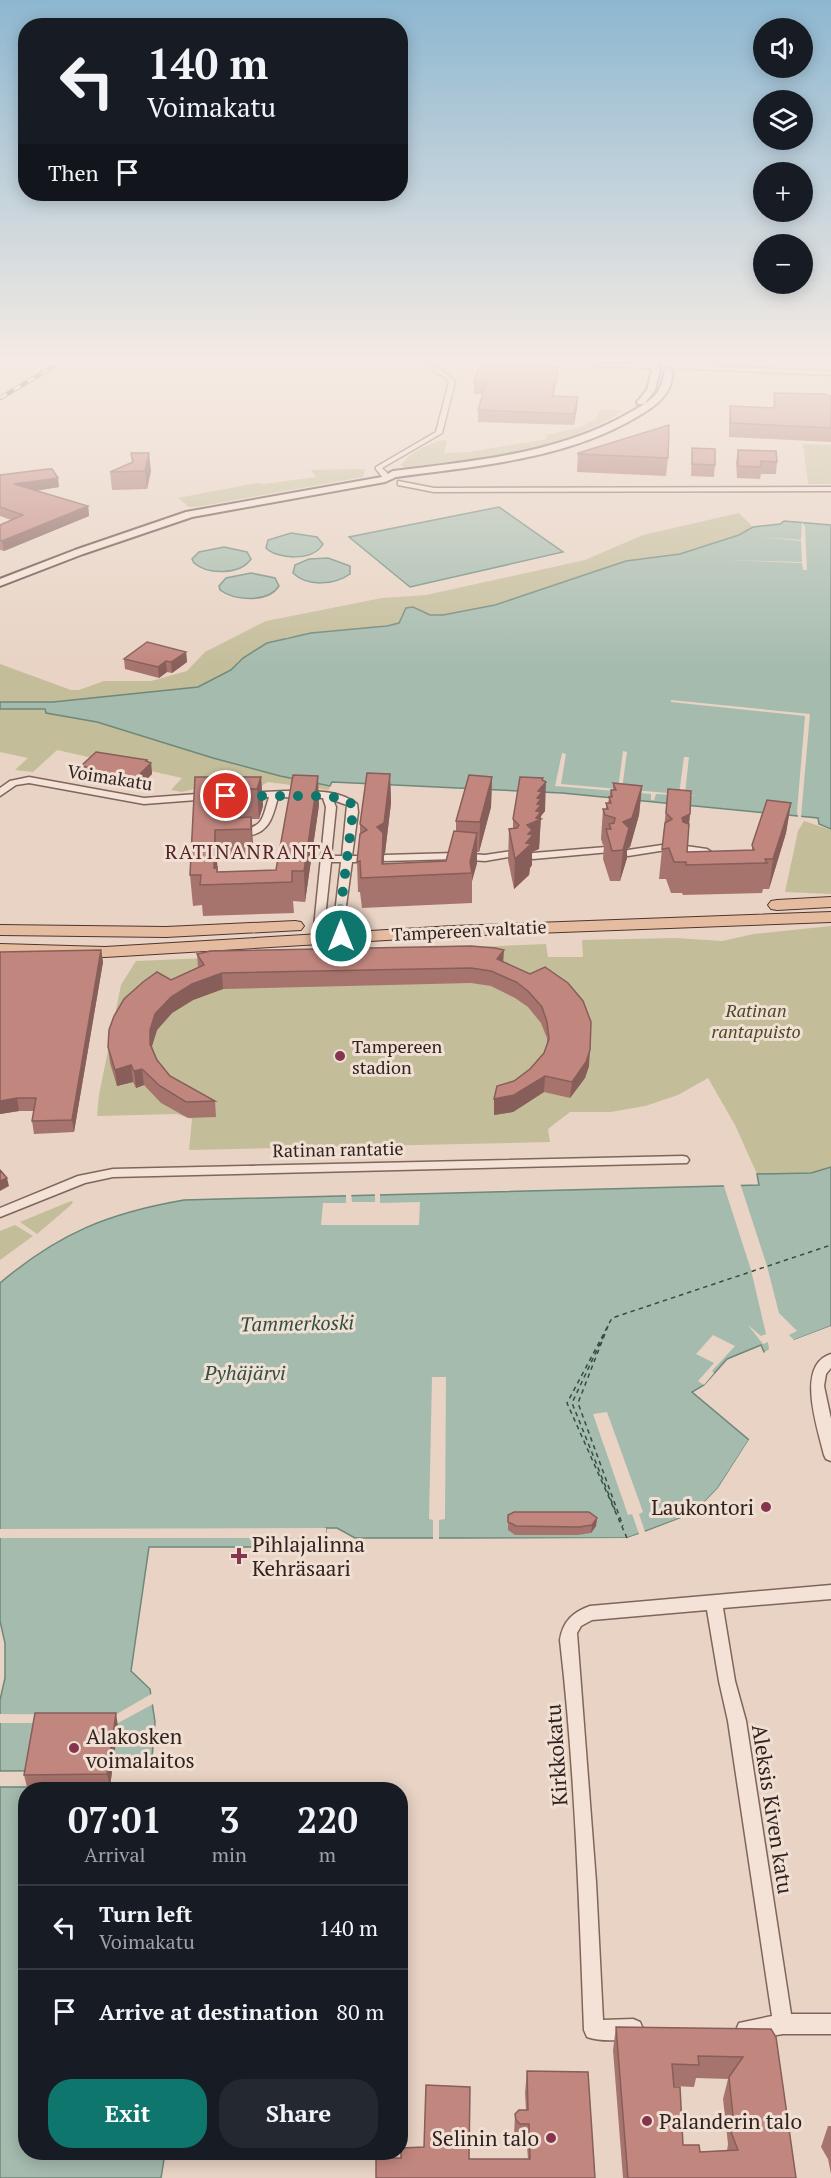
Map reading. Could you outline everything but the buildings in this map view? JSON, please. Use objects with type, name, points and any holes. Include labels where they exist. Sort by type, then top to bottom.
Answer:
[{"type":"main road","points":[[0,583],[167,520],[261,500],[312,496],[398,478],[479,466]]},
{"type":"main road","name":"Tampereen valtatie","points":[[0,930],[318,931],[831,902]]},
{"type":"main road","name":"Tampereen valtatie","points":[[340,930],[831,917]]},
{"type":"main road","name":"Tampereen valtatie","points":[[0,949],[105,951],[207,947],[318,931]]},
{"type":"street","points":[[383,466],[378,468],[423,489],[831,489]]},
{"type":"street","points":[[389,466],[398,478]]},
{"type":"street","name":"Voimakatu","points":[[0,793],[13,783],[29,780],[144,801],[217,796]]},
{"type":"street","points":[[237,795],[327,796],[343,799],[354,806],[346,858],[340,930]]},
{"type":"street","points":[[234,834],[255,834],[262,830],[274,795]]},
{"type":"street","points":[[318,931],[332,807],[327,796]]},
{"type":"street","points":[[628,853],[662,848]]},
{"type":"street","points":[[686,849],[704,851],[715,858]]},
{"type":"street","points":[[533,856],[606,850]]},
{"type":"street","points":[[385,858],[485,858],[511,854]]},
{"type":"street","points":[[325,858],[360,859]]},
{"type":"street","name":"Ratinan rantatie","points":[[0,1213],[82,1179],[113,1173],[683,1160]]},
{"type":"street","points":[[831,1359],[819,1372],[817,1386],[831,1455]]},
{"type":"street","name":"Kirkkokatu","points":[[657,2030],[594,2030],[586,1871],[569,1633],[575,1621],[590,1613],[831,1592]]},
{"type":"street","name":"Aleksis Kiven katu","points":[[714,1601],[727,1681],[737,1721],[783,2024]]},
{"type":"street","points":[[732,2030],[755,2030],[783,2024],[831,2024]]},
{"type":"green space","points":[[402,466],[434,466],[411,469]]},
{"type":"green space","points":[[806,466],[831,466],[831,484],[808,484]]},
{"type":"green space","points":[[365,469],[363,477],[196,507],[189,507],[178,498],[256,483],[316,477],[311,470]]},
{"type":"green space","points":[[739,513],[753,527],[739,535],[680,554],[626,561],[495,605],[443,615],[402,614],[399,623],[387,626],[287,637],[243,658],[231,670],[198,687],[53,702],[0,702],[0,664],[71,690],[79,690],[104,681],[151,681],[187,671],[205,652],[266,621],[382,598],[426,595],[585,560],[643,535]]},
{"type":"green space","points":[[43,708],[46,713],[97,722],[306,782],[330,786],[329,790],[268,782],[259,787],[194,789],[182,792],[171,790],[182,778],[57,750],[33,772],[15,770],[28,758],[0,752],[0,709]]},
{"type":"green space","points":[[804,821],[831,830],[831,894],[785,892],[798,831]]},
{"type":"green space","name":"Ratinan rantapuisto","points":[[831,926],[831,1167],[811,1173],[757,1174],[735,1125],[708,1078],[678,1095],[645,1106],[611,1112],[570,1112],[548,1129],[550,1142],[189,1150],[192,1119],[177,1114],[97,1116],[99,1095],[121,985],[136,961],[546,944],[548,957],[583,957],[582,940],[675,938],[722,941],[754,934]]},
{"type":"green space","points":[[73,1202],[71,1205],[37,1234],[20,1222]]},
{"type":"green space","points":[[15,1225],[33,1236],[0,1260],[0,1231]]},
{"type":"water","points":[[499,507],[563,552],[410,587],[349,537]]},
{"type":"water","points":[[784,521],[831,525],[831,829],[819,824],[818,818],[562,793],[332,782],[330,786],[280,776],[213,758],[97,722],[46,713],[45,709],[0,709],[0,702],[53,702],[198,687],[231,670],[243,658],[267,643],[311,633],[399,623],[406,608],[413,607],[430,615],[443,615],[495,605],[626,561],[680,554],[739,535],[753,527],[780,524]]},
{"type":"water","points":[[291,533],[317,537],[323,544],[312,553],[296,557],[279,555],[266,548],[268,540]]},
{"type":"water","points":[[224,547],[247,552],[251,559],[239,568],[224,572],[207,570],[194,563],[192,559],[199,552]]},
{"type":"water","points":[[328,558],[350,566],[350,574],[344,578],[321,583],[306,581],[293,573],[295,565],[309,559]]},
{"type":"water","points":[[251,573],[275,578],[279,586],[274,592],[251,599],[226,594],[220,590],[219,586],[226,578]]},
{"type":"water","name":"Pyhäjärvi","points":[[831,1167],[831,1326],[764,1352],[761,1345],[727,1359],[704,1385],[692,1392],[749,1440],[718,1488],[694,1513],[627,1538],[355,1538],[337,1528],[326,1528],[325,1547],[149,1547],[131,1671],[150,1689],[155,1722],[151,1770],[0,1771],[0,1700],[5,1678],[5,1643],[0,1621],[0,1283],[22,1266],[64,1238],[108,1219],[132,1211],[184,1200],[759,1185],[757,1174],[811,1173]]},
{"type":"water","points":[[0,1787],[18,1787],[18,2160],[164,2160],[161,2178],[0,2178]]},
{"type":"pier","points":[[802,522],[805,527],[807,570],[803,570],[802,563],[728,560],[802,562],[801,541],[761,537],[801,540]]},
{"type":"pier","points":[[671,700],[810,714],[801,817],[798,817],[797,811],[805,716],[671,702]]},
{"type":"pier","points":[[623,751],[627,752],[622,789],[679,794],[684,757],[689,757],[685,794],[697,796],[656,794],[654,800],[651,800],[651,794],[555,786],[562,753],[566,754],[561,784],[618,789]]},
{"type":"pier","points":[[723,1183],[740,1183],[767,1266],[779,1313],[797,1331],[789,1335],[794,1340],[831,1326],[831,1329],[766,1354],[764,1352],[769,1349],[768,1342],[763,1344],[748,1325],[761,1336],[766,1334],[751,1270]]},
{"type":"pier","points":[[375,1191],[380,1191],[380,1203],[420,1202],[419,1225],[321,1225],[323,1203],[346,1203],[346,1192],[351,1192],[352,1202],[375,1202]]},
{"type":"pier","points":[[713,1335],[735,1346],[712,1371],[714,1373],[704,1385],[698,1381],[714,1363],[696,1354]]},
{"type":"pier","points":[[432,1377],[446,1377],[445,1519],[439,1520],[439,1539],[433,1539],[433,1520],[429,1519]]},
{"type":"pier","points":[[607,1412],[643,1512],[639,1514],[645,1532],[694,1513],[718,1488],[750,1438],[752,1441],[721,1490],[696,1515],[628,1541],[467,1542],[457,1539],[627,1538],[639,1534],[632,1514],[628,1515],[593,1414]]},
{"type":"pier","points":[[326,1528],[326,1538],[0,1538],[0,1529]]},
{"type":"pier","points":[[153,1693],[155,1703],[118,1723],[0,1723],[0,1714],[115,1715]]},
{"type":"ferry route","points":[[627,1538],[567,1403],[612,1318],[831,1245]]},
{"type":"ferry route","points":[[608,1326],[578,1403],[623,1526]]},
{"type":"ferry route","points":[[604,1335],[572,1403],[615,1510]]},
{"type":"place","name":"Tampereen stadion","points":[[340,1056]]},
{"type":"place","name":"Laukontori","points":[[766,1507]]},
{"type":"place","name":"Pihlajalinna Kehräsaari","points":[[239,1556]]},
{"type":"place","name":"Alakosken voimalaitos","points":[[74,1748]]},
{"type":"place","name":"Palanderin talo","points":[[647,2121]]},
{"type":"place","name":"Selinin talo","points":[[551,2138]]},
{"type":"district","name":"RATINANRANTA","points":[[250,851]]},
{"type":"route","points":[[226,796],[327,796],[349,801],[354,806],[340,913],[341,936]]},
{"type":"water label","name":"Tammerkoski","points":[[297,1323]]}]
